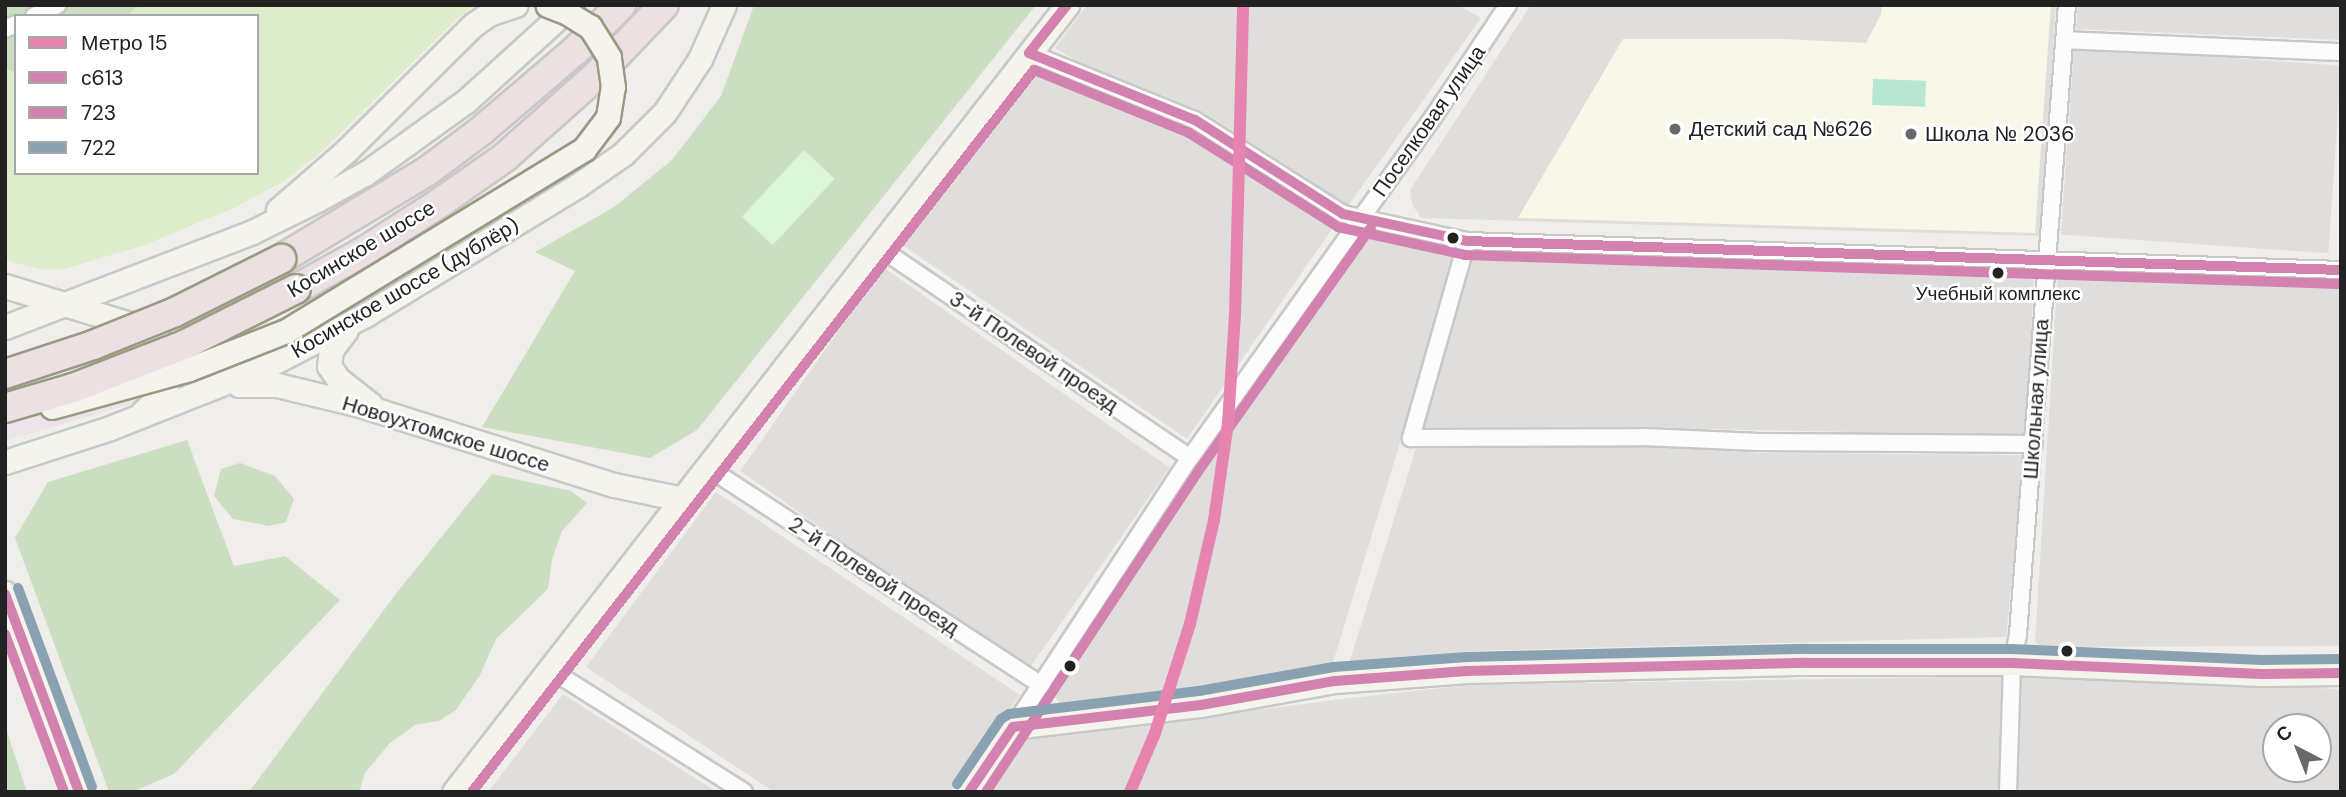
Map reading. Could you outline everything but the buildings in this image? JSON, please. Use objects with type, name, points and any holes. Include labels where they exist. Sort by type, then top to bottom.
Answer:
[{"type":"highway","name":"Косинское шоссе","points":[[5,374],[93,345],[175,312],[281,260],[426,172],[481,131],[567,58],[621,5]]},
{"type":"highway","name":"Косинское шоссе","points":[[5,408],[73,388],[184,345],[296,289],[427,211],[505,157],[598,74],[664,5]]},
{"type":"street","points":[[38,14],[58,5]]},
{"type":"street","points":[[251,232],[346,151],[472,25],[489,14],[515,5]]},
{"type":"street","points":[[5,415],[63,405],[189,369],[286,331],[584,149],[608,117],[613,87],[608,57],[590,27],[568,13],[547,5]]},
{"type":"street","points":[[5,327],[251,232],[346,184],[418,137],[508,66],[572,5]]},
{"type":"street","name":"Косинское шоссе (дублёр)","points":[[5,462],[136,419],[290,355],[367,314],[577,186],[622,154],[651,127],[684,85],[700,59],[724,5]]},
{"type":"street","points":[[454,792],[1067,5]]},
{"type":"street","points":[[1488,5],[1506,9]]},
{"type":"street","name":"Школьная улица","points":[[2008,792],[2012,663],[2018,634],[2034,444],[2067,5]]},
{"type":"street","name":"Поселковая улица","points":[[969,792],[1190,458],[1506,9]]},
{"type":"street","points":[[2065,40],[2341,52]]},
{"type":"street","points":[[1029,53],[1195,120],[1229,139],[1326,206],[1360,219],[1467,241],[2046,258],[2341,270]]},
{"type":"street","points":[[1467,241],[1411,438],[1643,438],[2034,444]]},
{"type":"street","name":"3-й Полевой проезд","points":[[877,246],[1190,458]]},
{"type":"street","points":[[5,286],[71,303],[150,330],[170,352],[173,373],[159,397],[136,419]]},
{"type":"street","points":[[367,314],[336,340],[331,350],[329,366],[338,379],[382,411]]},
{"type":"street","name":"Новоухтомское шоссе","points":[[210,390],[264,383],[382,411],[614,485],[682,499]]},
{"type":"street","name":"2-й Полевой проезд","points":[[707,467],[1042,685]]},
{"type":"street","points":[[5,593],[79,792]]},
{"type":"street","points":[[1013,727],[1201,705],[1335,681],[1467,671],[1802,663],[2012,663],[2262,674],[2341,673]]},
{"type":"street","points":[[551,670],[744,792]]},
{"type":"shaded area","points":[[1087,5],[1458,5],[1481,18],[1349,205],[1202,111],[1077,61],[1055,48]]},
{"type":"shaded area","points":[[1531,5],[2056,5],[2040,236],[1421,218],[1412,204],[1410,190]]},
{"type":"shaded area","points":[[1882,5],[2051,5],[2035,233],[1518,218],[1623,39],[1784,39],[1866,43],[1881,14]]},
{"type":"shaded area","points":[[2078,5],[2341,5],[2341,40],[2076,29]]},
{"type":"shaded area","points":[[2074,47],[2341,66],[2328,253],[2061,235]]},
{"type":"shaded area","points":[[1036,71],[1189,136],[1332,229],[1187,439],[901,244]]},
{"type":"shaded area","points":[[1362,237],[1460,246],[1330,672],[1061,706],[1052,692],[1202,466]]},
{"type":"shaded area","points":[[1474,252],[2034,269],[2027,435],[1644,428],[1422,430]]},
{"type":"shaded area","points":[[883,267],[1170,468],[1027,672],[740,471]]},
{"type":"shaded area","points":[[2058,271],[2341,284],[2341,646],[2042,647],[2035,641]]},
{"type":"shaded area","points":[[121,327],[144,400],[5,441],[5,364]]},
{"type":"shaded area","points":[[1417,445],[1642,446],[1762,453],[2025,455],[2006,637],[1471,651],[1348,667]]},
{"type":"shaded area","points":[[716,492],[1020,695],[951,792],[774,792],[586,667]]},
{"type":"shaded area","points":[[2001,676],[2004,679],[2000,792],[984,792],[1020,740],[1342,699],[1468,685]]},
{"type":"shaded area","points":[[2021,676],[2341,689],[2341,792],[2015,792]]},
{"type":"shaded area","points":[[563,694],[717,792],[488,792]]},
{"type":"green space","points":[[140,5],[476,5],[461,15],[318,155],[284,181],[234,208],[142,246],[60,270],[38,269],[5,260],[5,68],[14,72],[14,175],[259,175],[259,14],[129,14]]},
{"type":"green space","points":[[140,5],[129,14],[14,14],[14,72],[5,68],[5,6]]},
{"type":"green space","points":[[754,5],[1036,5],[697,430],[650,458],[482,427],[575,271],[535,252],[614,207],[672,160],[721,96]]},
{"type":"green space","points":[[1873,79],[1926,81],[1925,107],[1872,105]]},
{"type":"green space","points":[[804,150],[835,179],[773,245],[742,217]]},
{"type":"green space","points":[[187,440],[234,566],[285,556],[340,600],[174,774],[132,792],[109,792],[15,538],[48,482]]},
{"type":"green space","points":[[240,463],[275,476],[294,499],[286,522],[269,526],[233,519],[214,496],[221,469]]},
{"type":"green space","points":[[492,474],[571,491],[587,503],[562,531],[552,559],[548,589],[496,639],[480,675],[456,710],[439,721],[415,725],[390,743],[365,773],[359,792],[249,792],[395,595]]},
{"type":"green space","points":[[5,726],[27,792],[5,792]]},
{"type":"metro line","name":"15","points":[[1130,792],[1155,733],[1190,624],[1214,520],[1228,423],[1235,316],[1243,5]]},
{"type":"transit line","name":"с613","points":[[1029,53],[1067,5]]},
{"type":"transit line","name":"с613","points":[[1029,53],[1195,120],[1343,214],[1467,241],[2341,270]]},
{"type":"transit line","name":"723","points":[[472,792],[1034,70],[1189,133],[1338,227],[1465,255],[2341,284]]},
{"type":"transit line","name":"723","points":[[986,792],[1202,466],[1371,227]]},
{"type":"transit line","name":"722","points":[[18,588],[92,787]]},
{"type":"transit line","name":"с613","points":[[5,594],[79,792]]},
{"type":"transit line","name":"723","points":[[5,634],[64,792]]},
{"type":"transit line","name":"722","points":[[957,784],[1001,719],[1009,714],[1199,691],[1334,667],[1467,657],[1806,649],[2012,649],[2262,660],[2341,659]]},
{"type":"transit line","name":"с613","points":[[969,792],[1013,727],[1201,705],[1335,681],[1467,671],[1806,663],[2012,663],[2262,674],[2341,673]]},
{"type":"place","name":"Детский сад №626","points":[[1675,129]]},
{"type":"place","name":"Школа № 2036","points":[[1911,134]]},
{"type":"place","name":"Учебный комплекс","points":[[1998,273]]}]
